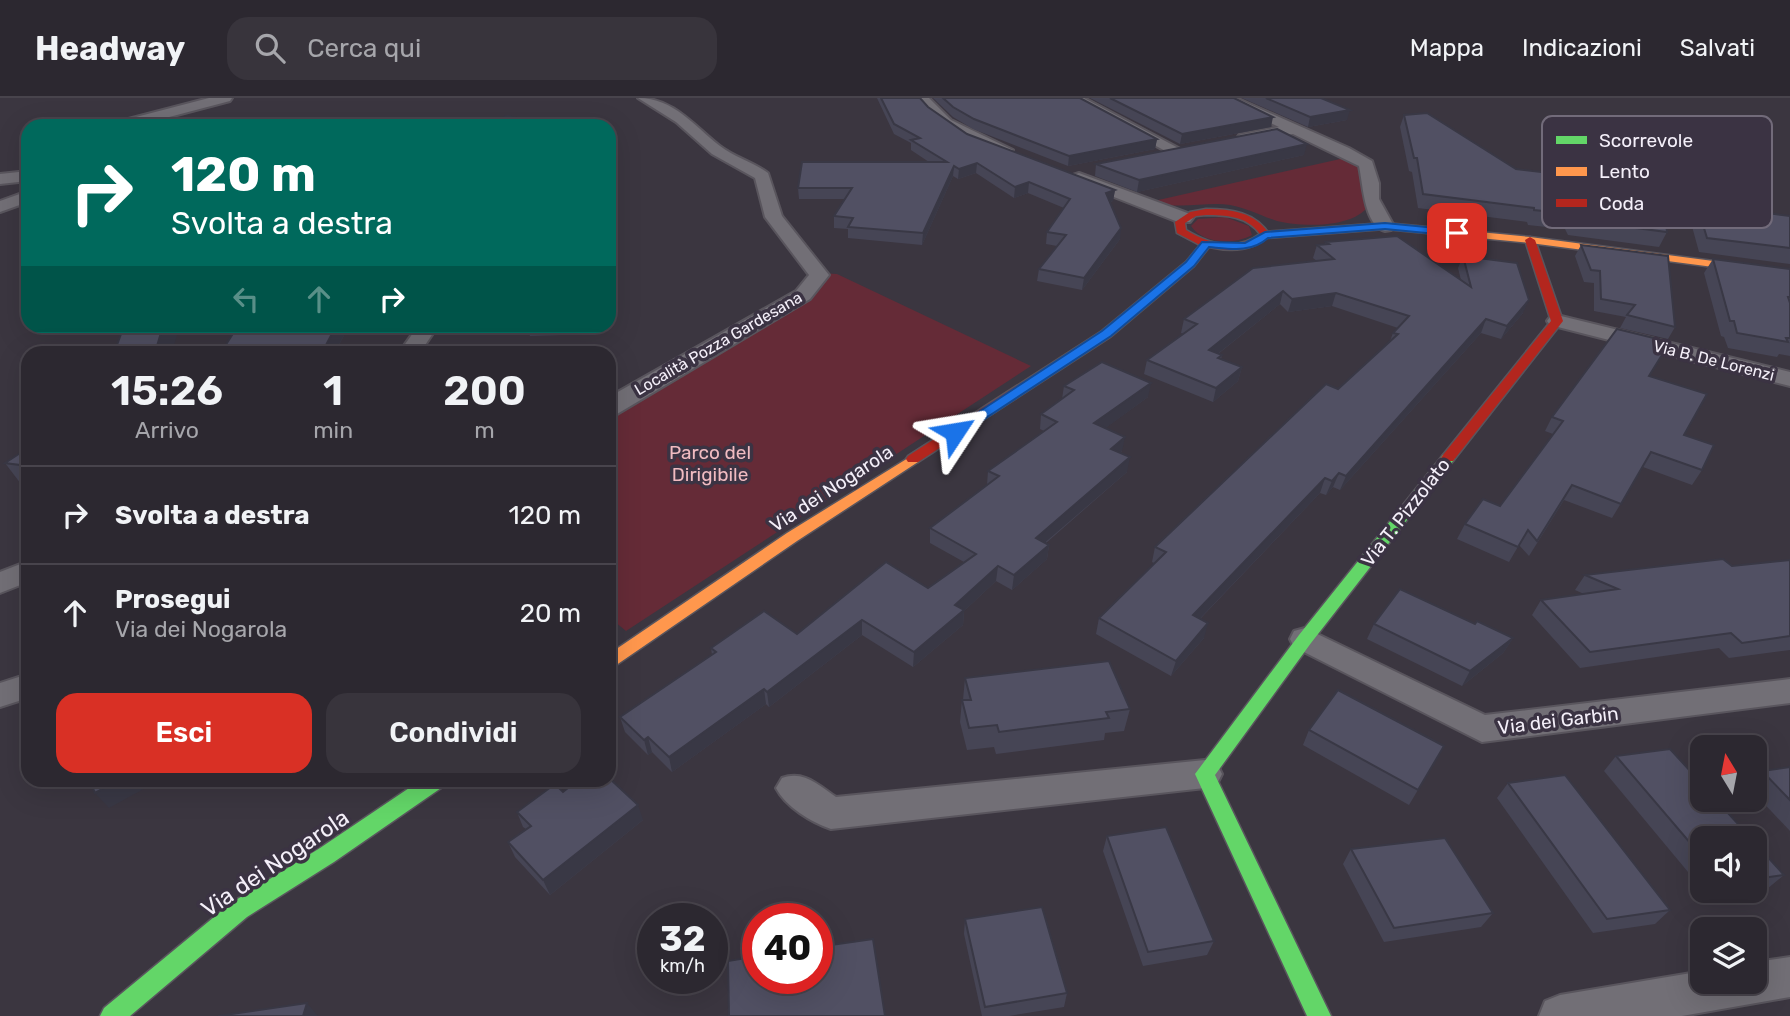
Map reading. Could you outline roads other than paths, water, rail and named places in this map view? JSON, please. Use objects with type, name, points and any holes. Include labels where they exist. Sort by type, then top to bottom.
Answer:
[{"type":"street","points":[[145,119],[225,98]]},
{"type":"street","name":"Località Pozza Gardesana","points":[[616,404],[803,295],[819,275],[774,217],[762,176],[717,151],[681,119],[645,98]]},
{"type":"street","points":[[922,98],[925,105],[944,121],[1017,156]]},
{"type":"street","points":[[1074,98],[1182,150],[1148,157]]},
{"type":"street","points":[[1225,98],[1344,151],[1366,164],[1371,183],[1371,199],[1385,226]]},
{"type":"street","points":[[1228,141],[1294,129]]},
{"type":"street","points":[[1094,168],[1067,174],[1184,218],[1206,212],[1234,214],[1257,223],[1265,235]]},
{"type":"street","points":[[0,178],[21,176]]},
{"type":"street","points":[[0,207],[21,199]]},
{"type":"street","points":[[1184,218],[1179,226],[1181,231],[1206,244],[1245,246],[1255,244],[1265,235],[1385,226],[1530,240],[1790,274]]},
{"type":"street","points":[[1530,240],[1557,321]]},
{"type":"street","name":"Via dei Nogarola","points":[[616,658],[792,537],[1106,334],[1190,264],[1206,244]]},
{"type":"street","name":"Via B. De Lorenzi","points":[[1557,321],[1790,379]]},
{"type":"street","name":"Via T. Pizzolato","points":[[1205,774],[1305,639],[1557,321]]},
{"type":"street","points":[[0,583],[21,574]]},
{"type":"street","name":"Via dei Garbin","points":[[1305,639],[1482,729],[1790,691]]},
{"type":"street","points":[[0,695],[21,688]]},
{"type":"street","points":[[794,788],[831,813],[1205,774],[1319,1016]]},
{"type":"street","name":"Via dei Nogarola","points":[[112,1016],[239,910],[327,855],[427,787]]},
{"type":"street","points":[[1560,1016],[1790,977]]},
{"type":"park label","name":"Parco del Dirigibile","points":[[710,463]]}]
